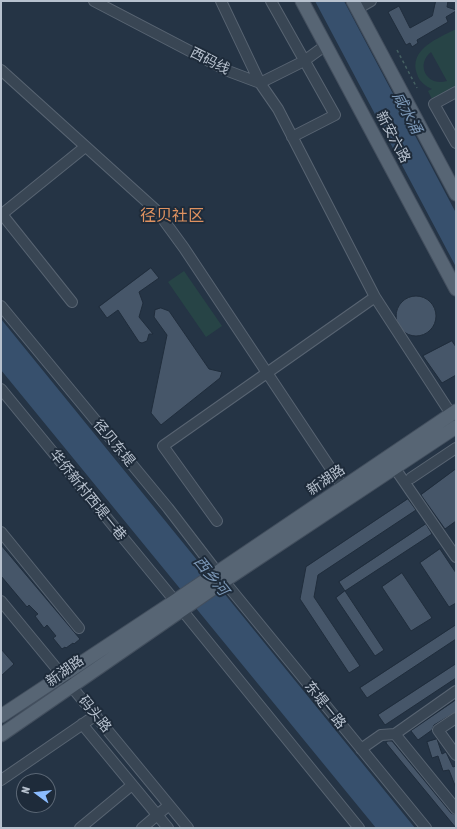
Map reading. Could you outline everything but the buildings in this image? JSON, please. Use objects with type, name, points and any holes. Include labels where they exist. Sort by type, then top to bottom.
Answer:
[{"type":"main road","name":"新安六路","points":[[302,1],[456,289]]},
{"type":"main road","name":"新安六路","points":[[355,5],[456,194]]},
{"type":"main road","name":"新湖路","points":[[1,735],[72,686],[181,604],[346,492],[454,413]]},
{"type":"main road","name":"新湖路","points":[[346,492],[394,467],[456,427]]},
{"type":"main road","name":"新湖路","points":[[1,716],[62,674],[181,604]]},
{"type":"street","name":"西码线","points":[[94,1],[228,71],[260,83]]},
{"type":"street","points":[[221,1],[260,83],[278,109],[375,297],[454,413]]},
{"type":"street","points":[[271,1],[334,115],[292,136]]},
{"type":"street","points":[[355,5],[371,1]]},
{"type":"street","points":[[260,83],[304,61],[326,45]]},
{"type":"street","points":[[1,70],[157,211],[267,372],[346,492]]},
{"type":"street","points":[[456,92],[434,104],[456,143]]},
{"type":"street","points":[[72,302],[2,213],[85,147]]},
{"type":"street","points":[[217,521],[163,446],[375,297]]},
{"type":"street","name":"径贝东堤","points":[[1,306],[168,508],[219,578]]},
{"type":"street","name":"华侨新村西堤一巷","points":[[1,389],[181,604],[359,828]]},
{"type":"street","points":[[411,478],[456,448]]},
{"type":"street","points":[[394,467],[456,557]]},
{"type":"street","points":[[2,535],[79,628]]},
{"type":"street","name":"东堤一路","points":[[219,578],[426,828]]},
{"type":"street","name":"码头路","points":[[1,601],[188,828]]},
{"type":"street","points":[[361,749],[381,735],[395,734],[456,691]]},
{"type":"street","points":[[1,780],[96,715]]},
{"type":"street","points":[[456,718],[438,730],[456,755]]},
{"type":"street","points":[[82,724],[168,828]]},
{"type":"street","points":[[395,734],[456,808]]},
{"type":"street","points":[[80,828],[132,785]]},
{"type":"street","points":[[142,828],[169,805]]},
{"type":"path","points":[[397,50],[417,88]]},
{"type":"green space","points":[[456,29],[456,86],[432,99],[428,91],[432,89],[419,79],[417,74],[415,65],[417,58],[421,51],[427,46]],"holes":[[[431,52],[447,81],[434,81],[426,74],[424,63],[426,57]]]},
{"type":"green space","points":[[184,271],[222,326],[206,337],[168,282]]},
{"type":"water","points":[[315,1],[344,1],[456,213],[456,267]]},
{"type":"water","points":[[1,319],[415,828],[376,828],[1,370]]},
{"type":"district","name":"径贝社区","points":[[172,216]]},
{"type":"water label","name":"咸水涌","points":[[407,113]]},
{"type":"water label","name":"西乡河","points":[[211,576]]}]
